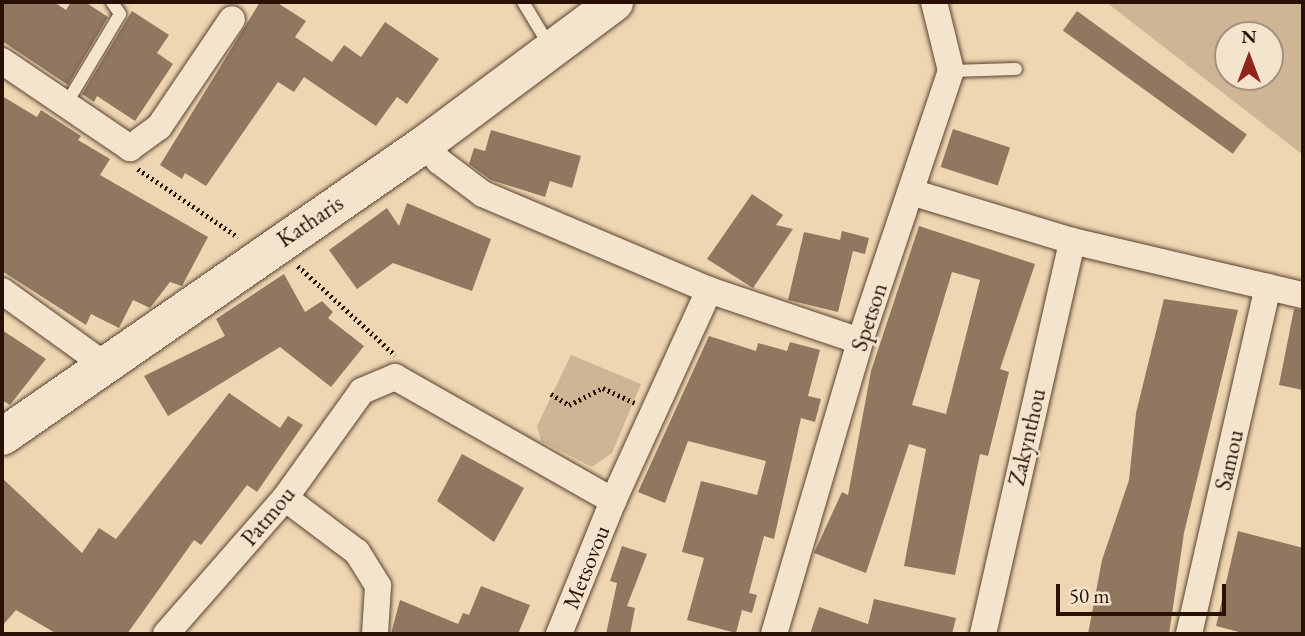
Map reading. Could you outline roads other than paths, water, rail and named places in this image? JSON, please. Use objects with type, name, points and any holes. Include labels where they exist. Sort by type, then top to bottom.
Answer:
[{"type":"street","name":"Katharis","points":[[2,436],[102,363],[425,143],[549,45],[614,2]]},
{"type":"street","points":[[934,2],[951,71]]},
{"type":"street","points":[[2,61],[130,148],[159,127],[232,19]]},
{"type":"street","name":"Spetson","points":[[774,634],[860,341],[951,71]]},
{"type":"street","points":[[425,143],[439,161],[483,194],[709,290],[860,341]]},
{"type":"street","points":[[911,192],[1072,240],[1303,295]]},
{"type":"street","name":"Zakynthou","points":[[983,634],[1072,240]]},
{"type":"street","name":"Samou","points":[[1189,634],[1268,287]]},
{"type":"street","name":"Metsovou","points":[[559,634],[613,501],[709,290]]},
{"type":"street","points":[[2,291],[102,363]]},
{"type":"street","name":"Patmou","points":[[166,634],[285,498],[362,391],[396,377],[613,501]]},
{"type":"street","points":[[285,498],[357,552],[378,586],[375,634]]},
{"type":"lane","points":[[65,106],[120,15],[112,2]]},
{"type":"lane","points":[[523,2],[549,45]]},
{"type":"lane","points":[[951,71],[1016,69]]}]
